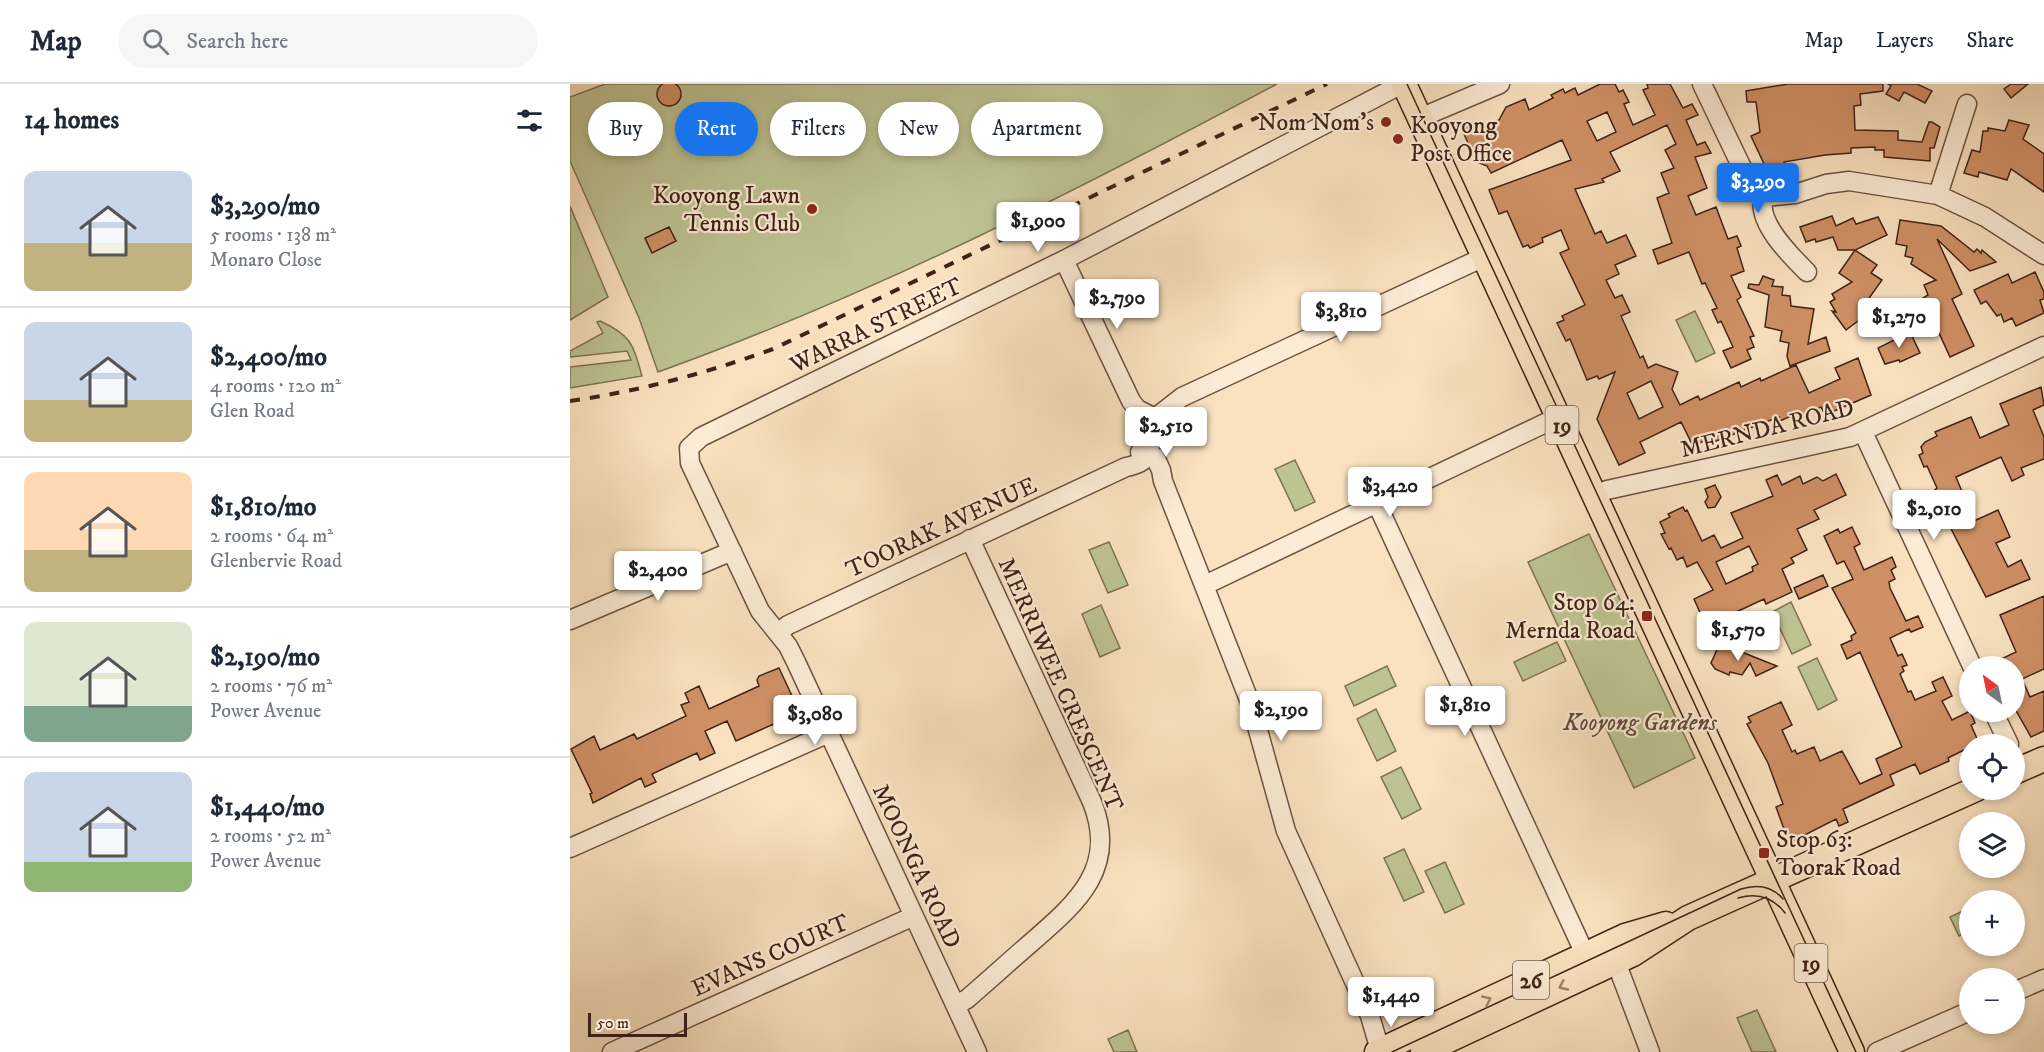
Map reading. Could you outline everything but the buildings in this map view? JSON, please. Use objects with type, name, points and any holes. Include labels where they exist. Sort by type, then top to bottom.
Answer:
[{"type":"main road","name":"19","points":[[1403,84],[1852,1052]]},
{"type":"main road","points":[[2025,764],[2044,759]]},
{"type":"main road","name":"26","points":[[1423,1052],[1616,962],[1688,918],[1959,797]]},
{"type":"main road","name":"26","points":[[1381,1050],[1625,936],[1688,918]]},
{"type":"street","name":"WARRA STREET","points":[[691,444],[752,411],[1064,260],[1403,84]]},
{"type":"street","points":[[1420,118],[1500,84]]},
{"type":"street","points":[[1704,85],[1745,174],[1748,191],[1771,209],[1795,194],[1826,184],[1849,181],[1938,195],[1985,217],[2044,255]]},
{"type":"street","points":[[1938,195],[1967,104]]},
{"type":"street","points":[[1762,203],[1778,240],[1807,272]]},
{"type":"street","points":[[1381,1050],[1370,1016],[1286,831],[1251,705],[1163,481],[1158,461],[1140,458],[1150,416],[1182,397],[1484,257]]},
{"type":"street","points":[[1064,260],[1131,401],[1150,416]]},
{"type":"street","name":"MERNDA ROAD","points":[[1595,495],[1607,490],[1850,437],[2044,346]]},
{"type":"street","points":[[1205,585],[1558,417]]},
{"type":"street","points":[[1863,432],[1967,656]]},
{"type":"street","name":"MOONGA ROAD","points":[[691,444],[688,452],[690,463],[760,611],[788,646],[977,1052]]},
{"type":"street","name":"TOORAK AVENUE","points":[[778,633],[788,625],[1140,458]]},
{"type":"street","points":[[1377,504],[1585,954]]},
{"type":"street","name":"MERRIWEE CRESCENT","points":[[956,1005],[967,999],[1081,897],[1095,871],[1101,836],[1092,802],[970,539]]},
{"type":"street","points":[[570,620],[732,551]]},
{"type":"street","points":[[570,848],[829,733]]},
{"type":"street","name":"EVANS COURT","points":[[612,1052],[914,916]]},
{"type":"street","points":[[1616,962],[1650,1052]]},
{"type":"street","points":[[2025,987],[2044,979]]},
{"type":"street","points":[[1877,1052],[1959,1016]]},
{"type":"green space","name":"Kooyong Lawn Tennis Club","points":[[605,84],[1277,84],[1049,202],[895,275],[817,310],[658,372],[639,318],[570,161],[570,97]]},
{"type":"green space","points":[[570,206],[608,297],[570,320]]},
{"type":"green space","points":[[1695,311],[1715,353],[1696,362],[1676,320]]},
{"type":"green space","points":[[600,321],[625,336],[633,348],[642,376],[570,388],[570,367],[631,360],[627,351],[570,357],[570,351],[603,333],[597,322]]},
{"type":"green space","points":[[1295,460],[1315,502],[1295,511],[1275,469]]},
{"type":"green space","name":"Kooyong Gardens","points":[[1589,534],[1695,758],[1634,788],[1528,562]]},
{"type":"green space","points":[[1109,542],[1128,585],[1108,593],[1089,550]]},
{"type":"green space","points":[[1791,602],[1811,645],[1792,654],[1772,612]]},
{"type":"green space","points":[[1101,605],[1120,648],[1100,657],[1082,614]]},
{"type":"green space","points":[[1557,642],[1566,661],[1523,681],[1514,662]]},
{"type":"green space","points":[[1817,658],[1837,700],[1818,710],[1798,667]]},
{"type":"green space","points":[[1387,666],[1396,686],[1354,706],[1345,686]]},
{"type":"green space","points":[[1376,709],[1396,751],[1377,761],[1357,719]]},
{"type":"green space","points":[[1401,767],[1421,809],[1402,819],[1381,777]]},
{"type":"green space","points":[[1404,849],[1424,892],[1404,901],[1384,858]]},
{"type":"green space","points":[[1445,862],[1464,904],[1445,913],[1425,871]]},
{"type":"green space","points":[[1959,913],[1959,936],[1950,917]]},
{"type":"green space","points":[[1757,1010],[1776,1052],[1752,1052],[1737,1018]]},
{"type":"green space","points":[[1128,1030],[1137,1052],[1114,1052],[1108,1039]]},
{"type":"tram line","points":[[1407,84],[1856,1052]]},
{"type":"tram line","points":[[1392,1052],[1741,889],[1764,887],[1774,891],[1783,899]]},
{"type":"tram line","points":[[1738,898],[1764,897],[1775,903],[1785,913]]},
{"type":"railway","points":[[570,401],[673,380],[773,349],[1327,84]]},
{"type":"place","name":"Nom Nom's","points":[[1386,122]]},
{"type":"place","name":"Kooyong Post Office","points":[[1398,139]]},
{"type":"place","name":"Kooyong Lawn Tennis Club","points":[[812,209]]},
{"type":"place","name":"Stop 64: Mernda Road","points":[[1647,616]]},
{"type":"place","name":"Stop 63: Toorak Road","points":[[1764,853]]}]
